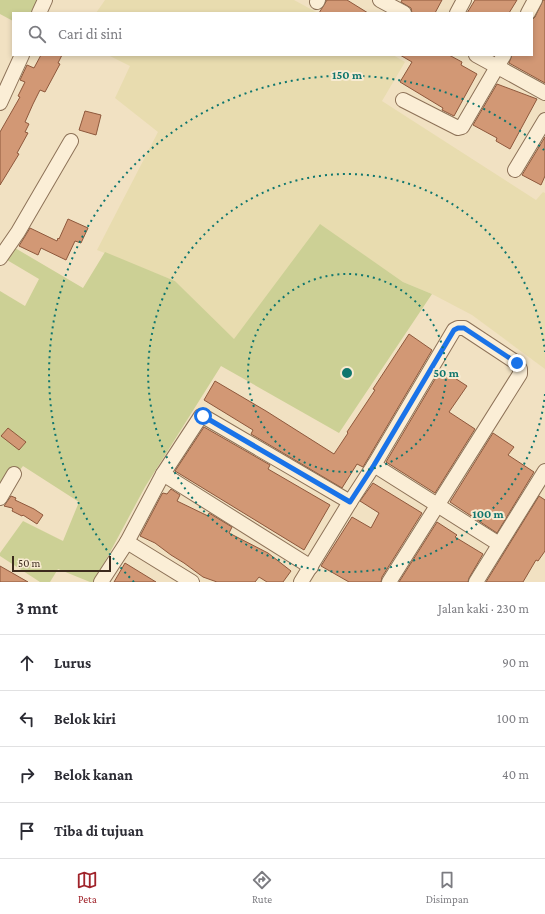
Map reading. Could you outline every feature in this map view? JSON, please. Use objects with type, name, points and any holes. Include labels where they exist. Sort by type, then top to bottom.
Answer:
[{"type":"street","points":[[40,12],[45,0]]},
{"type":"street","points":[[458,12],[464,0]]},
{"type":"street","points":[[529,12],[535,0]]},
{"type":"street","points":[[389,2],[403,12]]},
{"type":"street","points":[[0,103],[22,56]]},
{"type":"street","points":[[478,56],[545,93]]},
{"type":"street","points":[[402,100],[458,128],[462,127],[503,56]]},
{"type":"street","points":[[515,170],[545,120]]},
{"type":"street","points":[[0,258],[18,232],[71,141]]},
{"type":"street","points":[[301,582],[374,465],[454,330],[464,328],[517,363],[521,371],[389,582]]},
{"type":"street","points":[[101,582],[127,542],[163,474],[200,416],[203,416],[350,502]]},
{"type":"street","points":[[374,465],[438,504],[499,544]]},
{"type":"street","points":[[476,582],[545,472]]},
{"type":"street","points":[[0,498],[14,474]]},
{"type":"street","points":[[163,474],[311,567]]},
{"type":"street","points":[[127,542],[192,582]]},
{"type":"shaded area","points":[[105,0],[294,0],[316,12],[97,12]]},
{"type":"shaded area","points":[[110,56],[395,56],[405,62],[382,101],[536,200],[543,192],[545,193],[545,369],[472,315],[432,294],[403,282],[320,225],[234,340],[175,281],[97,250],[158,132],[115,98],[130,66]]},
{"type":"green space","points":[[0,0],[37,0],[33,12],[12,12],[12,20],[0,14]]},
{"type":"green space","points":[[320,224],[403,282],[432,294],[339,433],[221,366],[145,487],[94,582],[90,582],[58,569],[50,582],[40,582],[0,556],[0,553],[23,521],[63,541],[79,502],[23,466],[0,496],[0,291],[25,306],[39,279],[7,260],[15,248],[83,288],[105,252],[175,281],[234,339]]},
{"type":"building","points":[[327,0],[347,0],[366,12],[320,12]]},
{"type":"building","points":[[402,0],[442,0],[436,12],[412,12],[411,8],[401,2]]},
{"type":"building","points":[[475,0],[517,0],[510,12],[468,12]]},
{"type":"building","points":[[543,0],[545,0],[545,83],[509,63],[512,56],[533,56],[533,19]]},
{"type":"building","points":[[40,56],[62,56],[58,63],[60,64],[45,92],[40,90],[33,104],[25,122],[29,124],[25,132],[28,133],[17,153],[19,154],[0,185],[0,132],[20,97],[18,96],[25,82],[20,80],[27,65],[34,68]]},
{"type":"building","points":[[402,56],[451,56],[462,62],[461,65],[477,74],[454,116],[442,110],[443,108],[400,82],[412,62]]},
{"type":"building","points":[[497,84],[537,99],[510,149],[496,141],[497,138],[473,125]]},
{"type":"building","points":[[85,111],[101,115],[96,135],[79,130]]},
{"type":"building","points":[[545,137],[545,176],[541,185],[522,175]]},
{"type":"building","points":[[68,219],[88,228],[81,243],[75,241],[66,260],[41,248],[38,255],[19,246],[30,228],[57,241]]},
{"type":"building","points":[[409,334],[432,350],[363,467],[357,464],[342,488],[251,434],[253,430],[204,400],[215,381],[334,454],[375,390],[373,389]]},
{"type":"building","points":[[441,369],[467,386],[449,412],[475,429],[435,493],[386,462]]},
{"type":"building","points":[[204,427],[270,465],[268,469],[330,505],[304,550],[175,471]]},
{"type":"building","points":[[8,428],[26,442],[19,450],[1,436]]},
{"type":"building","points":[[493,433],[514,447],[508,455],[534,472],[497,533],[450,502]]},
{"type":"building","points":[[373,483],[422,513],[382,577],[381,582],[349,582],[321,566],[352,517],[371,528],[379,513],[360,501]]},
{"type":"building","points":[[171,489],[180,495],[177,501],[208,516],[209,513],[232,527],[229,533],[268,553],[291,571],[283,582],[267,582],[259,577],[255,582],[217,582],[203,577],[155,543],[140,536],[162,494],[167,494]]},
{"type":"building","points":[[11,496],[16,498],[15,500],[43,515],[37,524],[23,515],[22,516],[12,511],[12,508],[4,506]]},
{"type":"building","points":[[539,496],[545,500],[545,551],[538,561],[536,560],[523,582],[486,582]]},
{"type":"building","points":[[437,522],[457,535],[455,537],[483,554],[468,582],[399,582]]},
{"type":"building","points":[[125,563],[156,582],[114,582]]},
{"type":"building","points":[[0,566],[28,582],[0,582]]},
{"type":"route","points":[[203,416],[350,502],[374,465],[454,330],[464,328],[517,363]]}]
